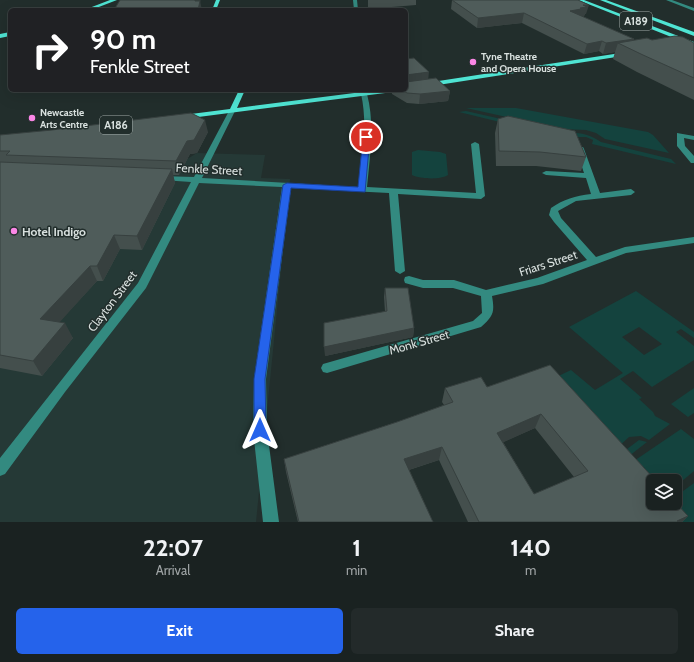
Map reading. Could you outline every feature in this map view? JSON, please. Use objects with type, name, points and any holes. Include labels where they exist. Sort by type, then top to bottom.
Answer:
[{"type":"main road","points":[[92,8],[115,0]]},
{"type":"main road","name":"A189","points":[[580,0],[693,43]]},
{"type":"main road","name":"A189","points":[[602,0],[694,34]]},
{"type":"main road","points":[[642,15],[694,28]]},
{"type":"main road","points":[[676,46],[693,43]]},
{"type":"main road","points":[[408,88],[635,53]]},
{"type":"main road","points":[[232,111],[241,92]]},
{"type":"main road","points":[[171,118],[378,92]]},
{"type":"street","points":[[668,0],[694,10]]},
{"type":"street","points":[[362,190],[367,104],[364,94]]},
{"type":"street","name":"Clayton Street","points":[[0,469],[142,285],[232,111]]},
{"type":"street","points":[[694,138],[680,135],[681,146],[694,161]]},
{"type":"street","name":"Fenkle Street","points":[[156,178],[481,196],[475,144]]},
{"type":"street","points":[[579,145],[588,176],[596,195]]},
{"type":"street","points":[[546,173],[588,176]]},
{"type":"street","points":[[271,522],[260,430],[260,379],[287,185]]},
{"type":"street","points":[[393,191],[400,271]]},
{"type":"street","points":[[594,261],[557,220],[554,215],[554,210],[566,202],[596,195],[631,192]]},
{"type":"street","name":"Friars Street","points":[[409,280],[424,284],[454,284],[486,294],[539,281],[625,250],[694,240]]},
{"type":"street","name":"Monk Street","points":[[327,368],[477,324],[487,315],[486,294]]},
{"type":"shaded area","points":[[466,108],[516,108],[648,132],[653,135],[669,153],[605,139],[596,133],[586,130],[562,129]]},
{"type":"shaded area","points":[[466,111],[567,134],[585,134],[601,142],[671,159],[676,164],[592,144],[593,140],[586,137],[576,137],[574,140],[459,112]]},
{"type":"shaded area","points":[[418,150],[446,154],[448,175],[441,178],[430,178],[412,175],[412,152]]},
{"type":"shaded area","points":[[197,153],[265,155],[261,178],[290,179],[256,522],[0,522],[0,175],[153,180]]},
{"type":"shaded area","points":[[636,291],[694,332],[694,338],[681,329],[676,332],[694,346],[694,360],[652,387],[633,371],[620,379],[642,398],[639,399],[653,412],[655,416],[670,424],[649,440],[641,436],[629,437],[616,449],[616,452],[619,455],[639,440],[647,442],[624,460],[628,465],[681,429],[694,439],[694,471],[682,481],[682,474],[646,474],[646,486],[550,380],[571,370],[595,390],[623,373],[569,327]],"holes":[[[639,327],[662,344],[644,355],[622,337]]]},
{"type":"shaded area","points":[[694,388],[694,413],[688,417],[671,404]]},
{"type":"shaded area","points":[[694,483],[694,522],[679,522],[677,510],[682,510],[682,492]]},
{"type":"building","points":[[120,0],[200,1],[198,8],[115,8]]},
{"type":"building","points":[[452,0],[578,0],[589,5],[583,5],[587,7],[570,11],[634,39],[606,43],[602,41],[587,44],[524,13],[478,18]]},
{"type":"building","points":[[675,36],[683,37],[694,43],[694,78],[618,43],[647,38],[652,40]]},
{"type":"building","points":[[414,58],[429,72],[408,75],[408,59]]},
{"type":"building","points":[[436,78],[450,91],[420,94],[407,93],[405,92],[408,92],[408,82]]},
{"type":"building","points":[[191,113],[205,120],[194,140],[187,141],[176,161],[6,155],[10,151],[0,151],[0,135]]},
{"type":"building","points":[[508,116],[575,131],[586,157],[540,152],[499,151],[498,119]]},
{"type":"building","points":[[0,162],[172,169],[137,236],[114,235],[97,266],[90,266],[40,319],[65,323],[33,361],[0,355]]},
{"type":"building","points":[[385,288],[408,288],[414,328],[324,347],[324,323],[387,311]]},
{"type":"building","points":[[550,365],[650,474],[646,474],[646,510],[682,510],[688,516],[677,521],[678,522],[479,522],[442,447],[404,459],[433,522],[299,522],[284,459],[453,402],[445,388],[481,377],[487,387]],"holes":[[[541,414],[588,471],[534,494],[497,433]]]},
{"type":"place","name":"Tyne Theatre and Opera House","points":[[473,62]]},
{"type":"place","name":"Newcastle Arts Centre","points":[[32,118]]},
{"type":"place","name":"Hotel Indigo","points":[[14,231]]},
{"type":"route","points":[[260,430],[260,379],[287,185],[362,190],[366,137]]}]
